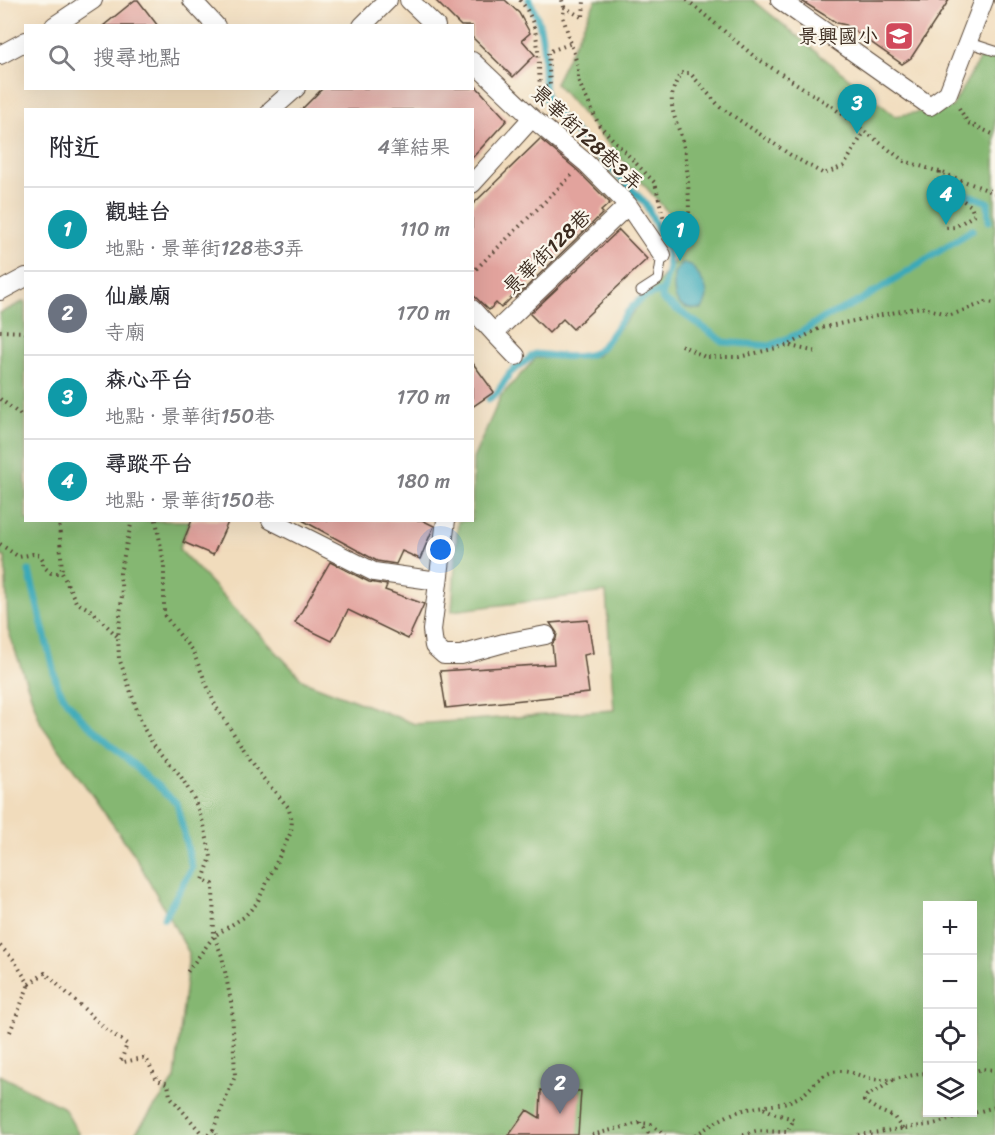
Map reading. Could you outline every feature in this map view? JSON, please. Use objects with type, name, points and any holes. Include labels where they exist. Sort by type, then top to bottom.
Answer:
[{"type":"street","points":[[57,24],[93,0]]},
{"type":"street","points":[[192,0],[214,24]]},
{"type":"street","points":[[364,24],[388,0]]},
{"type":"street","points":[[409,0],[434,24]]},
{"type":"street","points":[[780,0],[930,106],[948,93],[984,0]]},
{"type":"street","points":[[0,55],[24,42]]},
{"type":"street","name":"景華街128巷3弄","points":[[474,63],[532,118],[585,162],[667,249]]},
{"type":"street","points":[[474,182],[532,118]]},
{"type":"street","name":"景華街128巷","points":[[494,333],[628,205]]},
{"type":"street","points":[[0,291],[24,278]]},
{"type":"street","points":[[474,311],[516,356]]},
{"type":"street","points":[[275,522],[374,572],[438,581]]},
{"type":"street","points":[[446,522],[432,630],[434,646],[444,655],[461,655],[504,643],[546,635]]},
{"type":"lane","points":[[967,42],[995,51]]},
{"type":"lane","points":[[641,291],[658,280],[667,249]]},
{"type":"path","points":[[520,0],[529,10],[537,38],[540,89],[532,118]]},
{"type":"path","points":[[562,0],[563,17],[578,67],[578,80],[599,125],[655,183],[659,204],[670,236],[667,249]]},
{"type":"path","points":[[564,7],[583,18],[584,0]]},
{"type":"path","points":[[687,0],[755,57],[831,106],[904,161],[995,193]]},
{"type":"path","points":[[540,89],[550,86],[548,52],[572,43]]},
{"type":"path","points":[[670,236],[689,229],[689,190],[685,150],[672,111],[673,86],[681,73],[690,73],[720,107],[792,156],[824,174],[844,166],[864,132]]},
{"type":"path","points":[[948,93],[953,97],[968,123],[995,135]]},
{"type":"path","points":[[474,271],[585,162]]},
{"type":"path","points":[[940,172],[939,184],[971,206],[974,215],[955,227],[945,228]]},
{"type":"path","points":[[681,345],[705,357],[739,357],[789,345],[820,328],[920,307],[951,315],[986,302],[995,303]]},
{"type":"path","points":[[0,331],[24,332]]},
{"type":"path","points":[[789,345],[817,352]]},
{"type":"path","points":[[0,399],[24,417]]},
{"type":"path","points":[[59,522],[62,573],[76,602],[92,611],[118,637]]},
{"type":"path","points":[[132,522],[120,573],[122,595],[118,637],[119,658],[143,727],[153,744],[189,788],[204,825],[211,857],[203,880],[213,884],[214,936],[222,956],[232,1007],[235,1076],[213,1130],[208,1135]]},
{"type":"path","points":[[156,522],[164,564],[164,615],[193,652],[216,708],[261,777],[288,807],[292,820],[291,832],[257,903],[244,917],[214,936],[185,975]]},
{"type":"path","points":[[0,544],[19,557],[39,555],[43,560],[43,566],[51,573],[62,573]]},
{"type":"path","points":[[0,945],[13,959],[29,984]]},
{"type":"path","points":[[10,1032],[29,984],[45,973],[107,1030],[127,1044],[121,1061],[143,1058],[147,1060],[157,1080],[168,1084],[170,1096],[203,1135]]},
{"type":"path","points":[[977,1070],[995,1070]]},
{"type":"path","points":[[695,1135],[720,1118],[748,1108],[775,1106],[800,1097],[824,1075],[834,1071],[845,1071],[874,1079],[894,1079],[923,1073]]},
{"type":"path","points":[[894,1079],[867,1095],[864,1101],[894,1117],[903,1130]]},
{"type":"path","points":[[742,1135],[756,1131],[787,1132],[794,1119],[760,1107]]},
{"type":"path","points":[[858,1135],[934,1124],[995,1107]]},
{"type":"path","points":[[639,1123],[650,1135]]},
{"type":"path","points":[[592,1135],[639,1123],[651,1124],[665,1135]]},
{"type":"path","points":[[213,1130],[216,1135]]},
{"type":"green space","points":[[596,0],[753,0],[895,116],[952,107],[981,56],[995,59],[995,1135],[134,1135],[175,1079],[189,953],[134,854],[41,724],[8,630],[5,557],[0,556],[0,313],[24,301],[24,522],[190,522],[179,549],[304,681],[415,724],[614,710],[606,592],[452,611],[458,522],[474,522],[474,457],[501,396],[536,358],[597,356],[692,240],[555,83]]},
{"type":"green space","points":[[0,1075],[64,1108],[79,1135],[0,1135]]},
{"type":"water","points":[[683,263],[691,265],[705,286],[707,297],[702,309],[685,307],[677,300],[674,273]]},
{"type":"building","points":[[138,0],[156,24],[105,24]]},
{"type":"building","points":[[435,0],[505,0],[519,13],[530,33],[522,40],[535,55],[513,77],[474,39],[474,24],[459,24]]},
{"type":"building","name":"景興國小","points":[[800,0],[949,0],[911,58],[902,64],[846,25],[837,23]]},
{"type":"building","points":[[474,84],[507,120],[474,156],[474,108],[303,108],[321,90],[474,90]]},
{"type":"building","points":[[540,139],[577,170],[610,203],[601,211],[603,213],[515,298],[513,296],[501,308],[496,303],[489,310],[474,296],[474,203]]},
{"type":"building","points":[[619,230],[647,259],[573,329],[563,319],[549,333],[530,314]]},
{"type":"building","points":[[474,365],[494,392],[474,406]]},
{"type":"building","points":[[191,522],[228,522],[213,555],[183,542]]},
{"type":"building","points":[[306,522],[426,522],[434,526],[420,559],[402,551],[396,564],[377,561]]},
{"type":"building","points":[[330,562],[369,582],[387,585],[385,590],[424,604],[408,639],[348,610],[332,641],[295,623]]},
{"type":"building","points":[[588,620],[593,653],[584,655],[589,693],[446,708],[440,671],[554,664],[552,644],[557,633],[550,623]]},
{"type":"building","points":[[541,1090],[581,1091],[578,1135],[509,1135],[527,1110],[540,1118]]},
{"type":"waterway","points":[[489,399],[497,393],[510,373],[535,354],[578,356],[597,351],[637,302],[663,291],[669,267],[667,249],[646,204],[549,106],[545,91],[541,31],[529,0]]},
{"type":"waterway","points":[[955,190],[988,202],[989,221]]},
{"type":"waterway","points":[[663,291],[662,299],[724,342],[770,346],[852,305],[972,230]]},
{"type":"waterway","points":[[29,571],[58,687],[66,700],[82,719],[177,803],[192,868],[164,918]]},
{"type":"place","name":"景興國小","points":[[899,36]]},
{"type":"place","name":"森心平台","points":[[857,134]]},
{"type":"place","name":"尋蹤平台","points":[[946,225]]},
{"type":"place","name":"觀蛙台","points":[[680,261]]},
{"type":"place","name":"仙巖廟","points":[[560,1114]]}]
